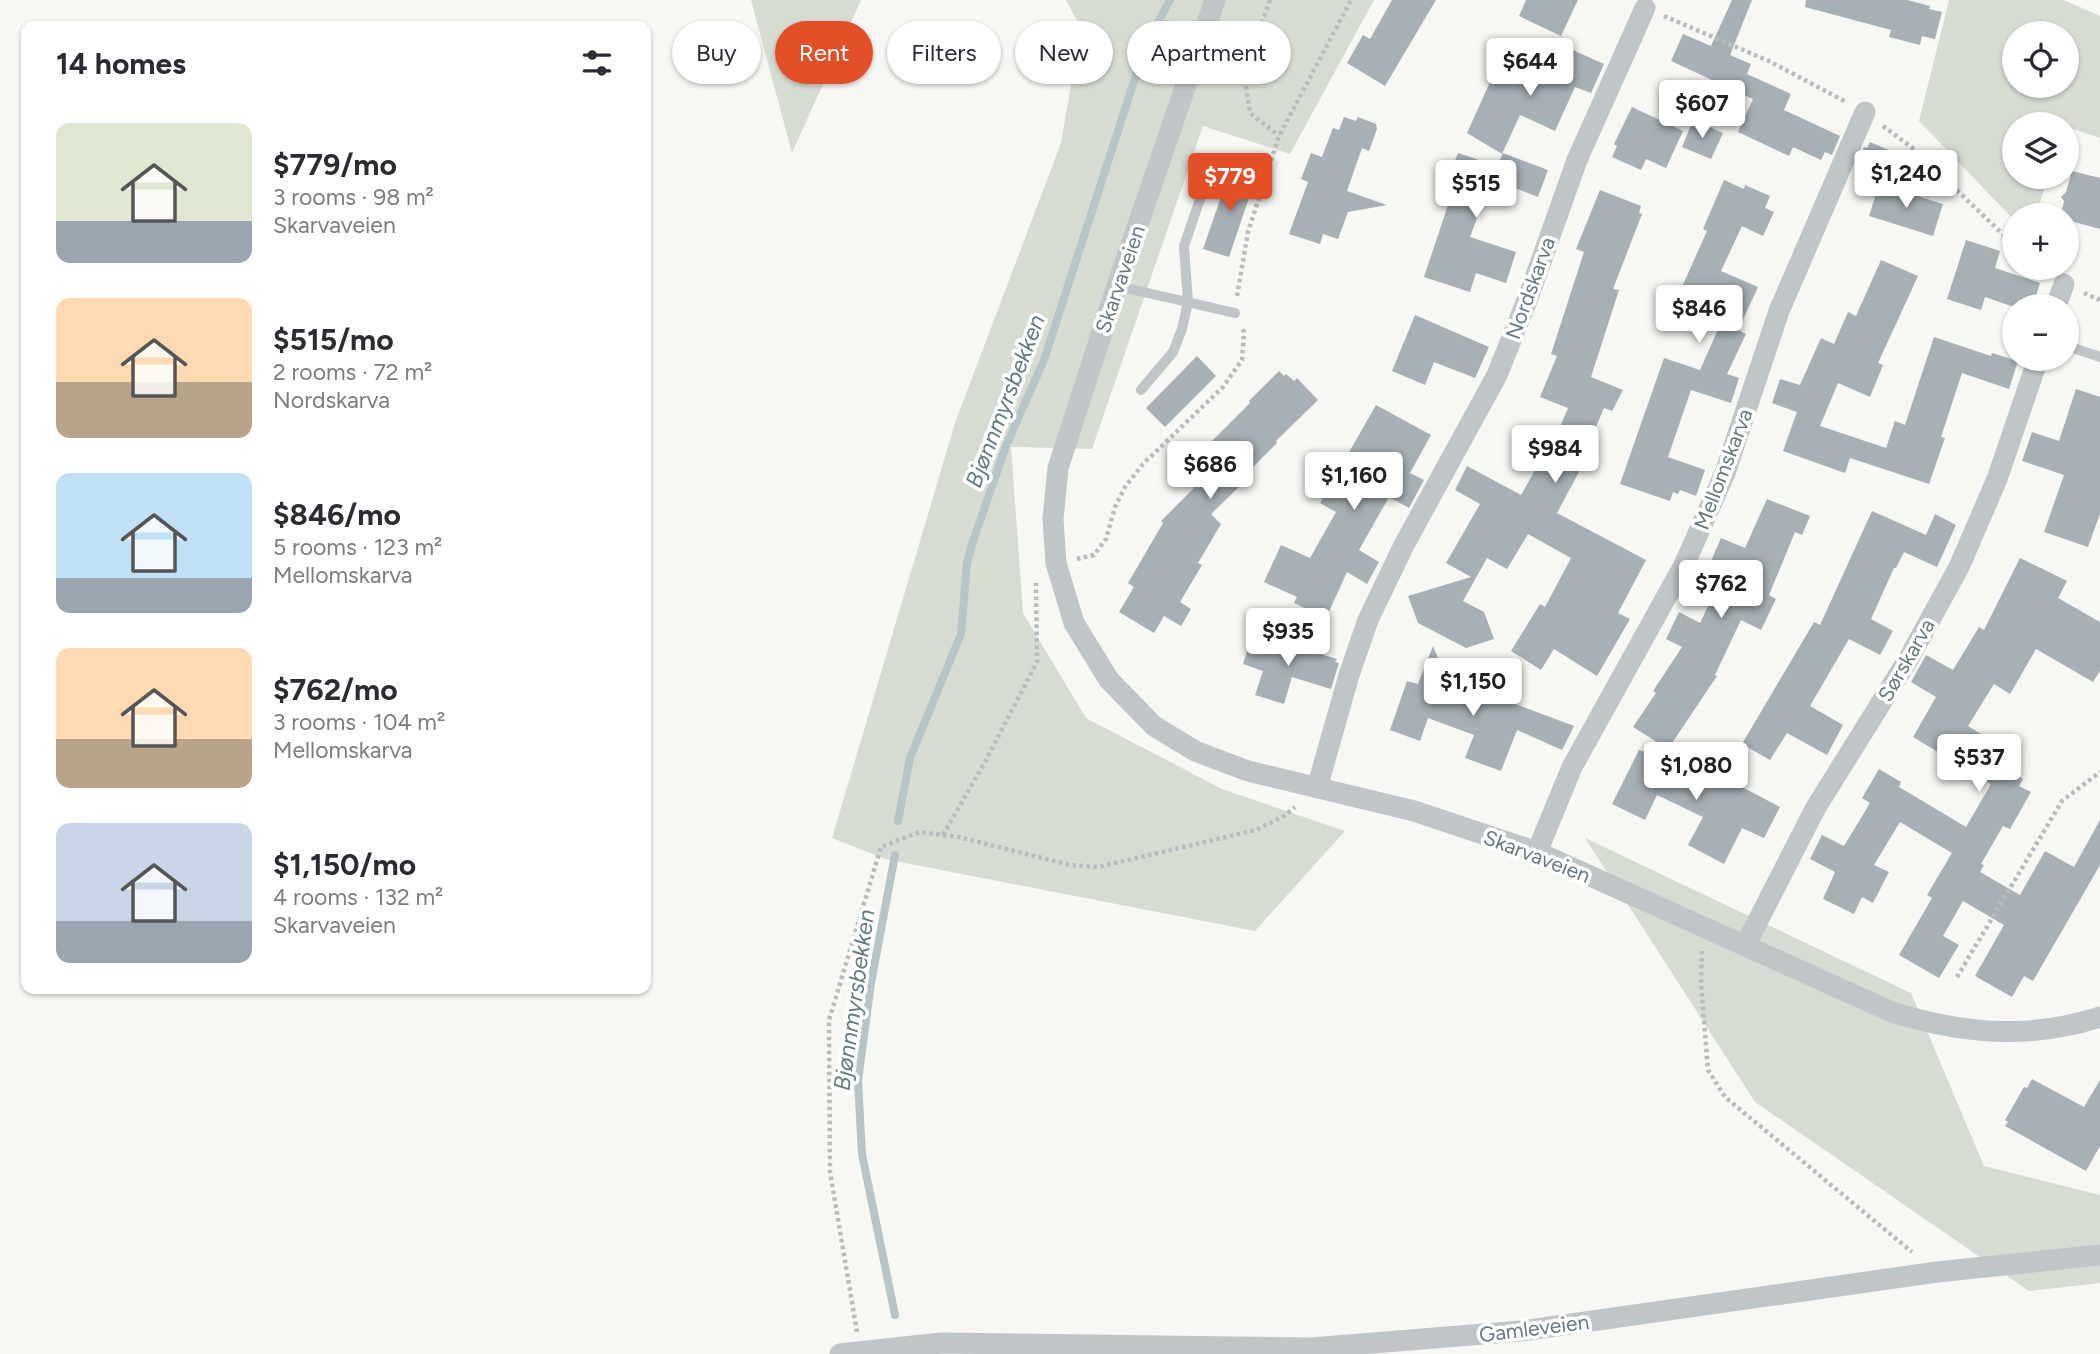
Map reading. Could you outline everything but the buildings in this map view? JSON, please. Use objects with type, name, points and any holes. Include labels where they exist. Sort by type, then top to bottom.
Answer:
[{"type":"street","name":"Skarvaveien","points":[[1215,0],[1058,468],[1053,519],[1056,563],[1074,623],[1109,680],[1154,726],[1195,751],[1248,771],[1414,811],[1537,852],[1892,1012],[1931,1024],[1999,1033],[2071,1027],[2100,1017]]},
{"type":"street","name":"Nordskarva","points":[[1317,788],[1349,675],[1368,620],[1404,545],[1497,375],[1528,298],[1577,160],[1645,8]]},
{"type":"street","name":"Mellomskarva","points":[[1537,852],[1572,767],[1684,565],[1720,485],[1779,311],[1864,112]]},
{"type":"street","points":[[2060,294],[2064,284]]},
{"type":"street","name":"Sørskarva","points":[[1745,946],[1815,809],[1909,658],[1959,567],[1997,478],[2034,371]]},
{"type":"street","name":"Gamleveien","points":[[850,1353],[941,1343],[1324,1347],[1521,1331],[1937,1272],[2100,1255]]},
{"type":"lane","points":[[1141,390],[1173,352],[1182,329],[1188,302],[1185,246],[1212,164]]},
{"type":"lane","points":[[1117,286],[1235,313]]},
{"type":"lane","points":[[2079,350],[2100,357]]},
{"type":"path","points":[[1270,0],[1244,73],[1250,113],[1279,136]]},
{"type":"path","points":[[943,835],[1037,662],[1036,572],[1056,563],[1094,555],[1106,539],[1115,507],[1125,487],[1143,464],[1223,387],[1242,360],[1244,332],[1235,313],[1248,232],[1279,136],[1352,0]]},
{"type":"path","points":[[1645,8],[1769,61],[1864,112],[1914,149],[2002,233]]},
{"type":"path","points":[[1956,977],[2062,801],[2100,772]]},
{"type":"path","points":[[850,1353],[830,1172],[829,1020],[881,847],[920,832],[943,835],[1070,866],[1098,867],[1256,830],[1284,817],[1317,788]]},
{"type":"path","points":[[1703,926],[1702,983],[1708,1070],[1725,1097],[1937,1272]]},
{"type":"shaded area","points":[[751,0],[861,0],[852,21],[775,21],[775,84],[823,84],[792,153],[761,37],[761,21],[757,21]]},
{"type":"shaded area","points":[[1066,0],[1374,0],[1290,154],[1203,126],[1092,449],[1011,447],[1023,613],[1086,718],[1222,789],[1345,831],[1255,931],[885,859],[832,838],[955,423],[1061,143],[1071,84],[1113,84],[1113,21],[1077,21]]},
{"type":"shaded area","points":[[1949,0],[2064,0],[2100,16],[2100,138],[2079,131],[2079,112],[2002,112],[2002,189],[2044,189],[2040,203],[2002,203],[2002,207],[1919,121]]},
{"type":"shaded area","points":[[1585,838],[1911,993],[1984,1166],[2100,1195],[2100,1283],[2029,1291],[1755,1102]]},
{"type":"waterway","name":"Bjønnmyrsbekken","points":[[898,821],[910,758],[961,634],[967,563],[972,544],[1006,446],[1044,360],[1146,44],[1170,0]]},
{"type":"waterway","name":"Bjønnmyrsbekken","points":[[895,855],[871,983],[858,1081],[862,1154],[895,1315]]}]
